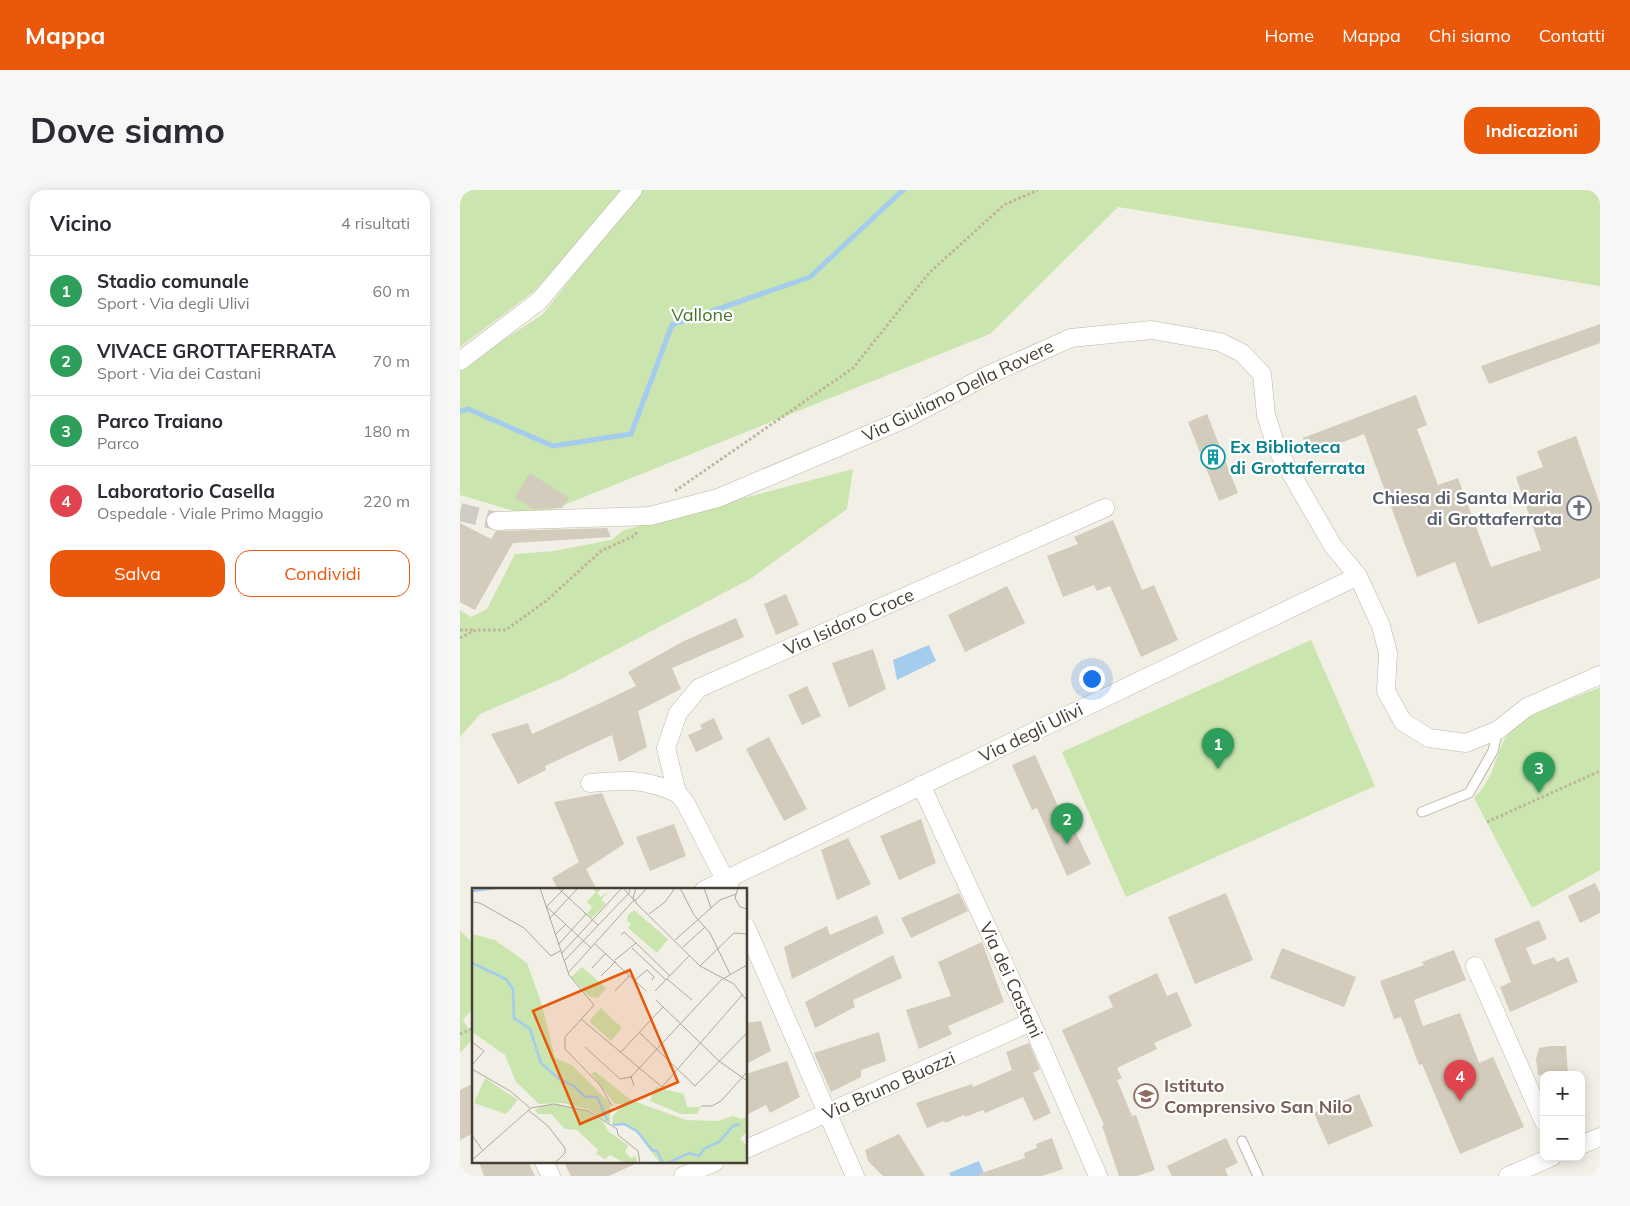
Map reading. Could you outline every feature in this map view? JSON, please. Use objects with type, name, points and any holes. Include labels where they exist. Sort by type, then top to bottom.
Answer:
[{"type":"street","points":[[460,361],[539,301],[633,190]]},
{"type":"street","name":"Via Giuliano Della Rovere","points":[[496,521],[650,516],[718,498],[805,463],[905,419],[988,374],[1071,338],[1152,330],[1220,342],[1242,353],[1262,374],[1266,415],[1277,449],[1333,546],[1358,576]]},
{"type":"street","name":"Via Isidoro Croce","points":[[673,788],[666,748],[678,713],[699,688],[1106,508]]},
{"type":"street","points":[[1358,576],[1380,626],[1388,653],[1386,691],[1404,722],[1429,738],[1466,742],[1498,730],[1527,707],[1600,675]]},
{"type":"street","name":"Via degli Ulivi","points":[[712,888],[728,884],[921,785],[1358,576]]},
{"type":"street","points":[[590,783],[626,780],[654,783],[673,788],[685,802],[728,884]]},
{"type":"street","name":"Via dei Castani","points":[[921,785],[1032,1022],[1098,1176]]},
{"type":"street","points":[[748,932],[855,1176]]},
{"type":"street","points":[[1475,966],[1541,1116]]},
{"type":"street","name":"Via Bruno Buozzi","points":[[748,1148],[1032,1022]]},
{"type":"street","points":[[1585,1143],[1600,1137]]},
{"type":"street","points":[[1508,1176],[1543,1161]]},
{"type":"street","points":[[545,1164],[551,1176]]},
{"type":"street","points":[[683,1176],[710,1164]]},
{"type":"lane","points":[[1422,812],[1469,793],[1493,751],[1498,730]]},
{"type":"lane","points":[[1242,1141],[1258,1176]]},
{"type":"path","points":[[670,494],[853,368],[929,273],[1004,205],[1038,190]]},
{"type":"path","points":[[460,630],[506,630],[546,602],[601,551],[634,536],[650,516]]},
{"type":"path","points":[[460,638],[476,630]]},
{"type":"path","points":[[1487,822],[1600,771]]},
{"type":"path","points":[[460,1034],[472,1029]]},
{"type":"green space","points":[[460,190],[622,190],[606,214],[532,293],[460,347]]},
{"type":"green space","name":"Vallone","points":[[641,190],[1600,190],[1600,286],[1118,207],[990,334],[534,517],[460,495],[460,369],[543,314]]},
{"type":"green space","points":[[853,469],[847,509],[750,579],[561,679],[480,714],[460,737],[460,610],[471,617],[487,609],[515,554],[554,551],[611,540],[624,530]]},
{"type":"green space","points":[[1311,640],[1375,786],[1126,897],[1062,752]]},
{"type":"green space","points":[[1600,687],[1600,870],[1532,908],[1474,798],[1487,781],[1505,739],[1516,725],[1538,713]]},
{"type":"green space","points":[[460,930],[472,943],[472,1009],[463,1020],[472,1035],[472,1040],[460,1053]]},
{"type":"water","points":[[929,645],[936,661],[897,680],[893,660]]},
{"type":"water","points":[[979,1161],[985,1176],[951,1176],[949,1173]]},
{"type":"building","points":[[1600,324],[1600,343],[1489,384],[1481,366]]},
{"type":"building","points":[[1416,395],[1427,425],[1417,429],[1438,485],[1458,478],[1491,567],[1541,550],[1516,477],[1543,467],[1537,451],[1576,436],[1600,504],[1600,578],[1478,624],[1455,562],[1417,577],[1364,434],[1309,455],[1303,438]]},
{"type":"building","name":"Ex Biblioteca di Grottaferrata","points":[[1207,414],[1238,493],[1219,501],[1188,422]]},
{"type":"building","points":[[530,473],[569,498],[562,508],[533,509],[515,497]]},
{"type":"building","points":[[1113,520],[1142,590],[1154,585],[1178,640],[1141,657],[1110,586],[1097,591],[1094,585],[1063,597],[1047,556],[1078,544],[1074,537]]},
{"type":"building","points":[[460,523],[491,539],[496,531],[607,528],[611,537],[513,543],[475,610],[460,602]]},
{"type":"building","points":[[1007,586],[1025,623],[965,652],[948,615]]},
{"type":"building","points":[[786,594],[799,625],[776,635],[764,604]]},
{"type":"building","points":[[736,618],[744,637],[672,668],[681,689],[638,711],[647,747],[619,762],[612,735],[545,766],[546,770],[518,784],[491,734],[528,723],[532,734],[592,707],[636,686],[628,672],[684,641]]},
{"type":"building","points":[[873,649],[886,689],[849,708],[832,663]]},
{"type":"building","points":[[807,686],[821,716],[802,725],[788,695]]},
{"type":"building","points":[[714,718],[723,739],[696,752],[688,735],[702,729],[700,725]]},
{"type":"building","points":[[769,737],[807,809],[784,821],[746,749]]},
{"type":"building","points":[[1035,755],[1062,815],[1066,812],[1091,864],[1067,876],[1037,808],[1032,810],[1012,765]]},
{"type":"building","points":[[602,793],[624,844],[586,869],[596,888],[557,888],[552,878],[579,862],[554,802]]},
{"type":"building","points":[[921,819],[936,863],[899,880],[880,836]]},
{"type":"building","points":[[674,824],[686,856],[650,871],[636,837]]},
{"type":"building","points":[[848,838],[871,884],[837,900],[821,850]]},
{"type":"building","points":[[1595,883],[1600,893],[1600,913],[1580,923],[1568,896]]},
{"type":"building","points":[[959,893],[968,911],[911,938],[901,918]]},
{"type":"building","points":[[1226,893],[1253,960],[1195,984],[1168,917]]},
{"type":"building","points":[[877,915],[884,933],[792,979],[784,947],[827,926],[830,935]]},
{"type":"building","points":[[1539,920],[1547,939],[1526,948],[1533,965],[1554,957],[1557,962],[1568,957],[1578,982],[1510,1012],[1500,987],[1511,982],[1494,939]]},
{"type":"building","points":[[982,942],[1004,1002],[948,1026],[952,1034],[919,1049],[906,1010],[951,996],[938,962]]},
{"type":"building","points":[[1282,948],[1356,977],[1344,1007],[1270,978]]},
{"type":"building","points":[[1454,950],[1466,980],[1414,1000],[1423,1026],[1460,1013],[1479,1063],[1493,1057],[1524,1127],[1460,1154],[1422,1064],[1419,1065],[1401,1017],[1394,1019],[1380,981],[1424,965],[1422,962]]},
{"type":"building","points":[[893,955],[902,978],[853,1000],[855,1007],[815,1028],[805,1002]]},
{"type":"building","points":[[1157,973],[1167,996],[1177,992],[1192,1026],[1154,1043],[1157,1049],[1117,1068],[1122,1078],[1117,1080],[1132,1116],[1136,1115],[1155,1170],[1137,1176],[1119,1176],[1102,1126],[1104,1125],[1062,1030],[1113,1007],[1108,996]]},
{"type":"building","points":[[761,1021],[771,1051],[748,1063],[748,1023]]},
{"type":"building","points":[[879,1032],[886,1061],[861,1070],[861,1077],[831,1092],[814,1053]]},
{"type":"building","points":[[1029,1043],[1040,1069],[1033,1073],[1051,1113],[1034,1121],[1023,1097],[985,1113],[983,1110],[927,1128],[916,1103],[972,1084],[973,1087],[1012,1070],[1006,1052]]},
{"type":"building","points":[[1566,1046],[1568,1071],[1540,1071],[1540,1075],[1538,1075],[1536,1059],[1539,1048]]},
{"type":"building","points":[[787,1061],[800,1097],[770,1113],[766,1105],[748,1114],[748,1073]]},
{"type":"building","points":[[472,1084],[472,1134],[460,1140],[460,1090]]},
{"type":"building","points":[[1359,1094],[1373,1126],[1328,1145],[1314,1113]]},
{"type":"building","points":[[899,1134],[925,1176],[883,1176],[868,1161],[865,1150]]},
{"type":"building","points":[[1052,1138],[1063,1169],[1042,1176],[979,1176],[979,1174],[1025,1158],[1024,1153],[1037,1148],[1036,1144]]},
{"type":"building","points":[[1226,1138],[1238,1163],[1225,1169],[1228,1176],[1172,1176],[1167,1166]]},
{"type":"building","points":[[480,1164],[529,1164],[535,1176],[484,1176]]},
{"type":"building","points":[[565,1164],[635,1164],[609,1176],[571,1176]]},
{"type":"waterway","points":[[460,411],[468,409],[553,446],[631,434],[672,325],[810,277],[903,190]]},
{"type":"tunnel","points":[[460,512],[496,521]]},
{"type":"place","name":"Ex Biblioteca di Grottaferrata","points":[[1213,457]]},
{"type":"place","name":"Chiesa di Santa Maria di Grottaferrata","points":[[1579,508]]},
{"type":"place","name":"Stadio comunale","points":[[1218,769]]},
{"type":"place","name":"Parco Traiano","points":[[1539,793]]},
{"type":"place","name":"VIVACE GROTTAFERRATA","points":[[1067,844]]},
{"type":"place","name":"Istituto Comprensivo San Nilo","points":[[1146,1096]]},
{"type":"place","name":"Laboratorio Casella","points":[[1460,1101]]}]
